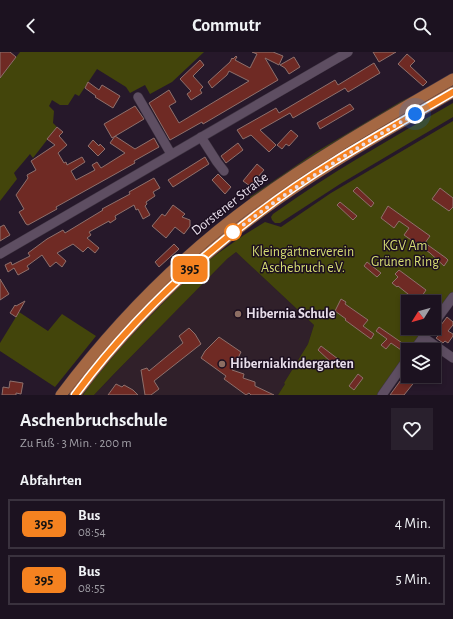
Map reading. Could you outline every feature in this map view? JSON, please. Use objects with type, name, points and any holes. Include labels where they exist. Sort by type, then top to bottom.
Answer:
[{"type":"main road","name":"Dorstener Straße","points":[[61,395],[123,319],[185,258],[226,223],[272,189],[320,157],[453,79]]},
{"type":"main road","name":"Dorstener Straße","points":[[75,395],[88,377],[132,326],[161,296],[220,242],[259,212],[313,175],[453,92]]},
{"type":"street","points":[[0,254],[348,52]]},
{"type":"street","points":[[138,97],[171,154]]},
{"type":"street","points":[[201,137],[224,170]]},
{"type":"street","points":[[441,313],[453,297]]},
{"type":"street","points":[[419,343],[423,337],[453,358]]},
{"type":"street","points":[[382,395],[401,368]]},
{"type":"shaded area","name":"Hibernia Schule","points":[[236,252],[314,325],[308,344],[278,395],[94,395],[227,259]]},
{"type":"green space","points":[[20,52],[204,52],[172,82],[150,94],[145,85],[130,93],[126,87],[97,69],[79,96],[75,94],[68,105],[60,105],[52,100],[49,106],[54,111],[53,123],[57,127],[33,158],[30,154],[14,173],[17,179],[0,201],[0,78]]},
{"type":"green space","points":[[412,96],[413,98],[251,200],[250,197],[316,152]]},
{"type":"green space","points":[[453,103],[453,117],[340,184],[280,223],[275,223],[272,220],[271,217],[273,214],[317,184]]},
{"type":"green space","name":"KGV Am Grünen Ring","points":[[453,121],[453,293],[441,309],[441,295],[401,295],[401,335],[422,335],[416,343],[401,343],[401,365],[379,395],[278,395],[308,344],[314,325],[236,252],[227,259],[94,395],[83,395],[90,384],[127,340],[197,268],[265,222],[281,227],[331,193]]},
{"type":"green space","points":[[19,312],[48,331],[62,314],[96,336],[55,387],[0,351],[0,343]]},
{"type":"building","points":[[0,52],[10,52],[16,57],[0,78]]},
{"type":"building","points":[[252,52],[273,52],[283,56],[279,65],[265,58],[278,80],[203,124],[202,122],[170,140],[149,103],[169,90],[176,102],[169,106],[179,123],[249,81],[229,71],[227,75],[212,88],[208,82],[230,62],[232,58],[233,59],[236,56],[237,57],[235,60],[250,68],[257,54]]},
{"type":"building","points":[[373,52],[396,52],[379,62]]},
{"type":"building","points":[[407,54],[415,61],[410,66],[427,82],[423,86],[398,64]]},
{"type":"building","points":[[294,57],[300,67],[289,74],[285,68],[280,65]]},
{"type":"building","points":[[200,60],[204,65],[193,76],[203,87],[200,90],[202,93],[191,100],[187,94],[191,91],[180,79]]},
{"type":"building","points":[[374,63],[380,73],[348,92],[345,88],[293,118],[290,113],[260,130],[276,145],[269,152],[251,135],[243,139],[237,130],[276,108],[279,113],[335,80],[338,85]]},
{"type":"building","points":[[88,82],[99,90],[102,85],[120,96],[113,108],[95,97],[96,96],[85,88]]},
{"type":"building","points":[[350,104],[354,109],[320,129],[317,123]]},
{"type":"building","points":[[135,106],[144,119],[112,138],[104,124]]},
{"type":"building","points":[[57,127],[63,132],[59,136],[67,145],[58,153],[64,163],[66,162],[67,165],[82,157],[85,162],[71,171],[76,180],[95,170],[92,165],[97,162],[101,168],[125,153],[110,143],[115,136],[135,149],[154,138],[159,147],[134,161],[135,163],[56,207],[57,209],[28,225],[19,212],[24,209],[16,195],[28,178],[27,175],[36,170],[31,161],[55,145],[47,139]]},
{"type":"building","points":[[291,130],[298,136],[289,146],[286,144],[282,149],[277,145]]},
{"type":"building","points":[[93,140],[105,149],[98,156],[88,146]]},
{"type":"building","points":[[238,143],[243,150],[226,163],[221,156]]},
{"type":"building","points":[[205,157],[209,164],[173,187],[168,180]]},
{"type":"building","points":[[257,164],[264,170],[250,186],[243,181]]},
{"type":"building","points":[[218,174],[231,187],[225,194],[212,180]]},
{"type":"building","points":[[154,178],[160,188],[153,192],[155,196],[146,202],[147,204],[145,206],[150,215],[143,219],[138,209],[136,210],[134,205],[115,216],[116,219],[110,223],[109,221],[89,232],[91,235],[87,238],[99,248],[95,253],[88,247],[83,252],[73,244],[57,253],[66,261],[62,267],[56,262],[50,267],[42,255],[27,266],[29,269],[18,275],[14,268],[8,272],[5,265],[11,262],[12,265],[30,256],[28,253],[47,239],[63,230],[65,233],[103,210],[102,209],[130,194],[129,192]]},
{"type":"building","points":[[357,187],[374,203],[371,207],[353,191]]},
{"type":"building","points":[[440,188],[453,198],[453,207],[449,211],[432,199]]},
{"type":"building","points":[[340,202],[357,216],[353,220],[337,205]]},
{"type":"building","points":[[173,205],[185,214],[182,217],[190,220],[190,226],[184,234],[175,227],[166,238],[152,226],[162,214],[165,216]]},
{"type":"building","points":[[388,206],[430,236],[425,243],[448,260],[444,266],[430,253],[404,235],[409,228],[399,221],[394,228],[381,218]]},
{"type":"building","points":[[4,225],[10,235],[0,241],[0,227]]},
{"type":"building","points":[[174,244],[179,249],[159,267],[155,262]]},
{"type":"building","points":[[367,262],[381,273],[377,277],[364,266]]},
{"type":"building","points":[[399,270],[426,290],[423,295],[409,295],[392,283],[398,277],[395,274]]},
{"type":"building","points":[[0,279],[9,294],[0,300]]},
{"type":"building","points":[[341,299],[346,302],[345,304],[368,320],[363,326],[374,334],[371,339],[335,311]]},
{"type":"building","points":[[25,301],[16,317],[10,313],[15,305],[16,306]]},
{"type":"building","points":[[447,317],[453,322],[453,325],[448,331],[453,334],[453,336],[448,343],[445,341],[443,343],[436,338],[438,336],[437,335],[441,335],[441,325]]},
{"type":"building","points":[[379,327],[402,343],[401,350],[391,343],[386,349],[381,345],[387,339],[376,331]]},
{"type":"building","points":[[189,328],[201,344],[154,381],[159,389],[151,395],[145,395],[141,370],[147,368],[149,371],[183,343],[179,336]]},
{"type":"building","name":"Hiberniakindergarten","points":[[219,337],[241,352],[232,370],[244,374],[243,378],[255,382],[255,386],[274,395],[251,395],[249,393],[246,395],[224,379],[226,376],[201,358],[205,351]]},
{"type":"building","points":[[321,346],[338,359],[333,364],[318,350]]},
{"type":"building","points":[[358,374],[363,378],[354,390],[349,386]]},
{"type":"building","points":[[401,380],[401,383],[414,383],[404,395],[390,395]]},
{"type":"building","points":[[10,381],[23,383],[21,394],[16,393],[16,395],[2,395],[3,387],[9,388]]},
{"type":"building","points":[[116,384],[122,387],[124,385],[138,395],[108,395]]},
{"type":"bus line","name":"395","points":[[75,395],[88,377],[132,326],[161,296],[220,242],[259,212],[313,175],[453,92]]},
{"type":"place","name":"Hibernia Schule","points":[[238,314]]},
{"type":"place","name":"Hiberniakindergarten","points":[[222,364]]},
{"type":"route","points":[[233,232],[230,235],[259,212],[313,175],[415,114]]},
{"type":"park label","name":"Kleingärtnerverein Aschebruch e.V.","points":[[303,260]]}]
